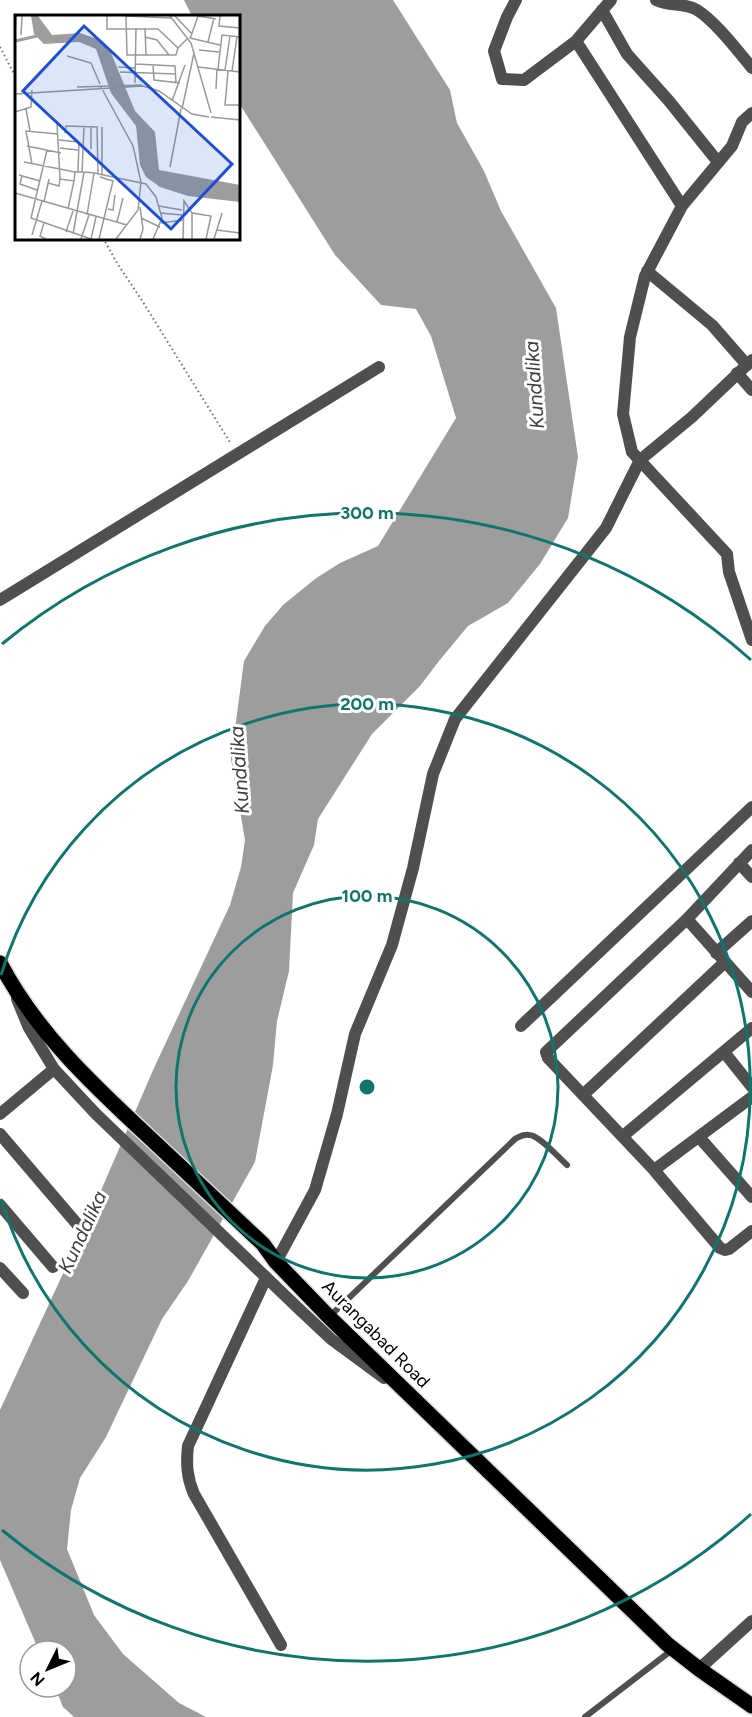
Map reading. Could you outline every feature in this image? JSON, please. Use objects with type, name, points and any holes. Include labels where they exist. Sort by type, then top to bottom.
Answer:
[{"type":"main road","name":"Aurangabad Road","points":[[0,963],[11,984],[45,1032],[99,1091],[263,1244],[276,1262],[328,1317],[674,1649],[752,1706]]},
{"type":"street","points":[[516,0],[494,51],[502,79],[524,80],[576,41],[611,0]]},
{"type":"street","points":[[656,0],[697,10],[723,34],[752,68]]},
{"type":"street","points":[[602,10],[627,54],[669,101],[718,162]]},
{"type":"street","points":[[576,41],[682,206]]},
{"type":"street","points":[[752,113],[742,122],[732,146],[682,206],[647,271],[630,337],[623,414],[633,452],[727,554],[729,572],[752,640]]},
{"type":"street","points":[[647,271],[712,325],[745,366],[752,390]]},
{"type":"street","points":[[276,1262],[315,1190],[337,1114],[355,1034],[392,945],[413,868],[433,774],[455,719],[606,528],[640,460],[692,417],[745,366]]},
{"type":"street","points":[[0,600],[379,367]]},
{"type":"street","points":[[521,1026],[752,807]]},
{"type":"street","points":[[752,850],[687,919],[546,1052],[548,1058],[654,1170],[720,1248],[729,1249],[752,1231]]},
{"type":"street","points":[[739,863],[752,877]]},
{"type":"street","points":[[687,919],[752,992]]},
{"type":"street","points":[[716,953],[752,921]]},
{"type":"street","points":[[583,1095],[724,963]]},
{"type":"street","points":[[11,984],[29,1028],[54,1069],[96,1114],[331,1339],[418,1403]]},
{"type":"street","points":[[623,1136],[752,1028]]},
{"type":"street","points":[[724,1052],[750,1082]]},
{"type":"street","points":[[0,1114],[54,1069]]},
{"type":"street","points":[[654,1170],[752,1097]]},
{"type":"street","points":[[0,1134],[77,1224]]},
{"type":"street","points":[[699,1137],[752,1197]]},
{"type":"street","points":[[0,1204],[53,1267]]},
{"type":"street","points":[[0,1269],[23,1293]]},
{"type":"street","points":[[266,1278],[188,1446],[186,1464],[188,1481],[194,1494],[281,1645]]},
{"type":"street","points":[[699,1668],[752,1621]]},
{"type":"lane","points":[[328,1317],[515,1139],[531,1134],[567,1165]]},
{"type":"lane","points":[[585,1717],[674,1649]]},
{"type":"path","points":[[0,47],[15,76]]},
{"type":"path","points":[[105,240],[117,263],[237,454]]},
{"type":"water","name":"Kundalika","points":[[184,0],[393,0],[450,90],[457,123],[484,171],[501,211],[556,308],[578,457],[568,518],[540,564],[508,603],[468,626],[420,686],[372,734],[318,819],[314,845],[293,893],[289,971],[277,1021],[273,1065],[255,1162],[188,1281],[162,1319],[106,1437],[80,1478],[71,1510],[67,1549],[94,1615],[123,1654],[179,1703],[206,1717],[74,1717],[63,1707],[60,1699],[78,1699],[78,1639],[34,1639],[0,1560],[0,1410],[230,905],[241,867],[245,840],[231,759],[244,661],[265,626],[283,605],[315,579],[340,563],[378,546],[456,418],[431,336],[416,309],[381,305],[335,255],[240,105],[240,15],[192,15]]}]
